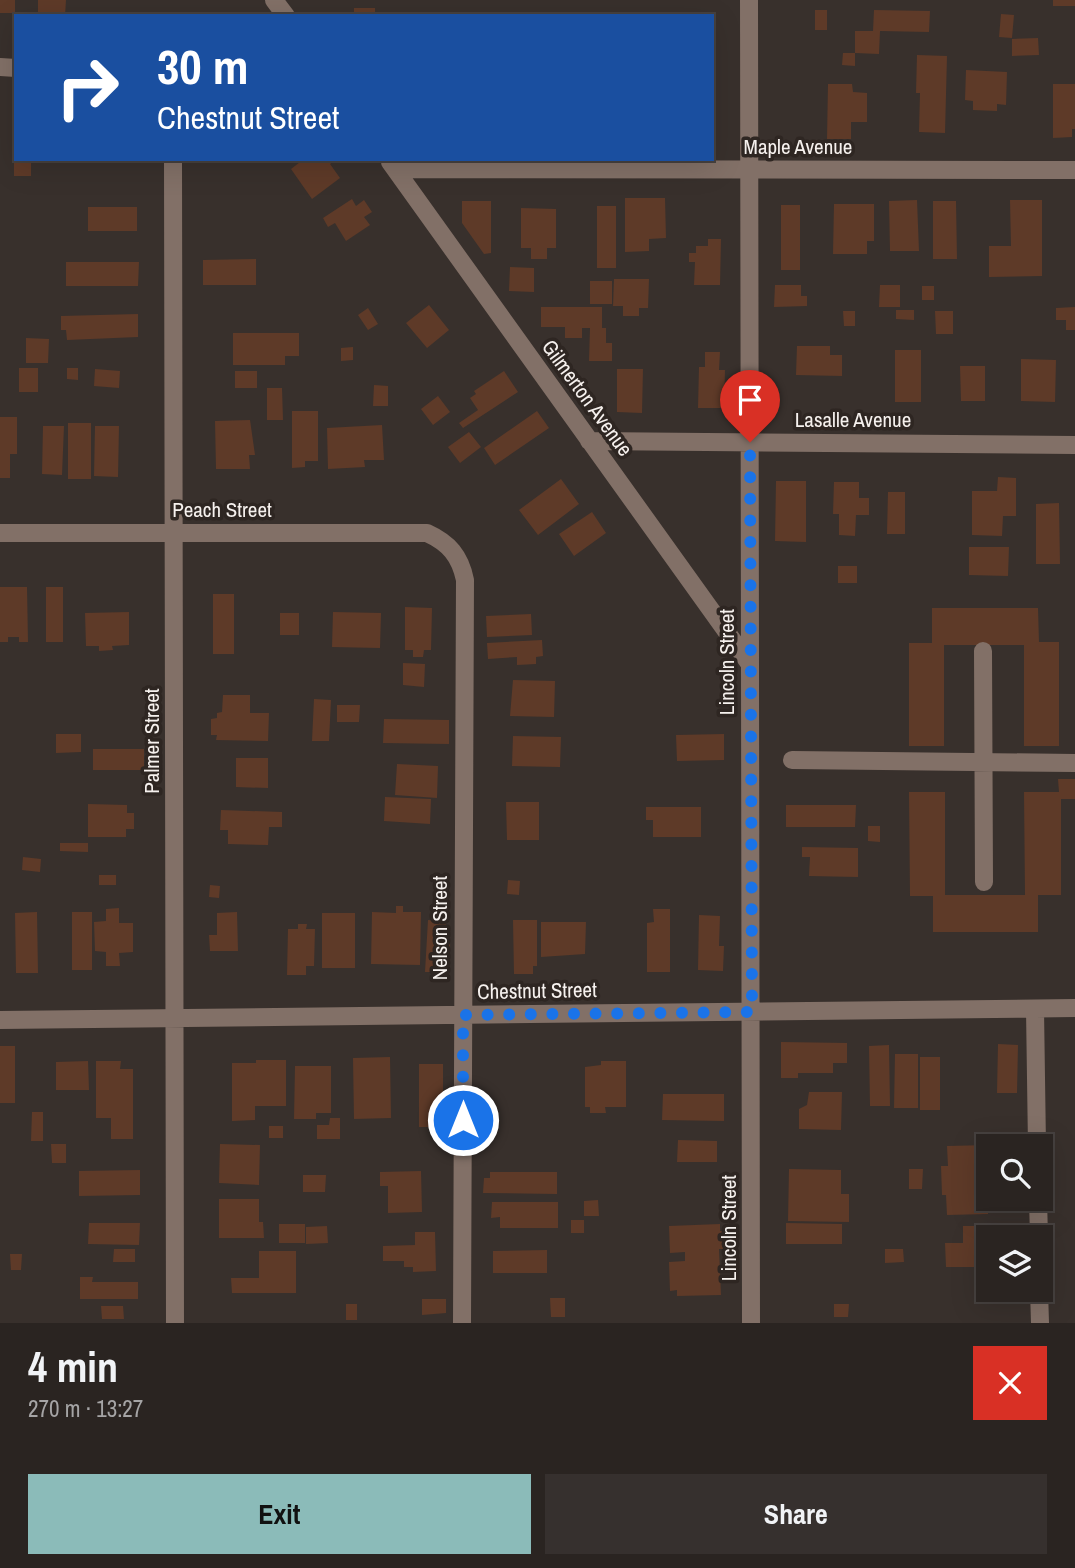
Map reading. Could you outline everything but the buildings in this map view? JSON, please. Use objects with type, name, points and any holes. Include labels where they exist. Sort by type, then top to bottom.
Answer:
[{"type":"street","name":"Lincoln Street","points":[[749,0],[751,1323]]},
{"type":"street","name":"Palmer Street","points":[[173,161],[175,1323]]},
{"type":"street","name":"Maple Avenue","points":[[392,164],[750,170],[1075,170]]},
{"type":"street","name":"Gilmerton Avenue","points":[[392,164],[749,663]]},
{"type":"street","name":"Lasalle Avenue","points":[[589,441],[1075,445]]},
{"type":"street","name":"Peach Street","points":[[0,533],[427,533],[443,540]]},
{"type":"street","name":"Nelson Street","points":[[443,540],[454,552],[465,580],[462,1323]]},
{"type":"street","points":[[983,651],[984,882]]},
{"type":"street","points":[[792,760],[1075,763]]},
{"type":"street","name":"Chestnut Street","points":[[0,1020],[1075,1008]]},
{"type":"street","points":[[1035,1009],[1037,1134]]},
{"type":"street","points":[[1039,1302],[1040,1323]]},
{"type":"route","points":[[463,1120],[463,1015],[752,1012],[750,442]]}]
